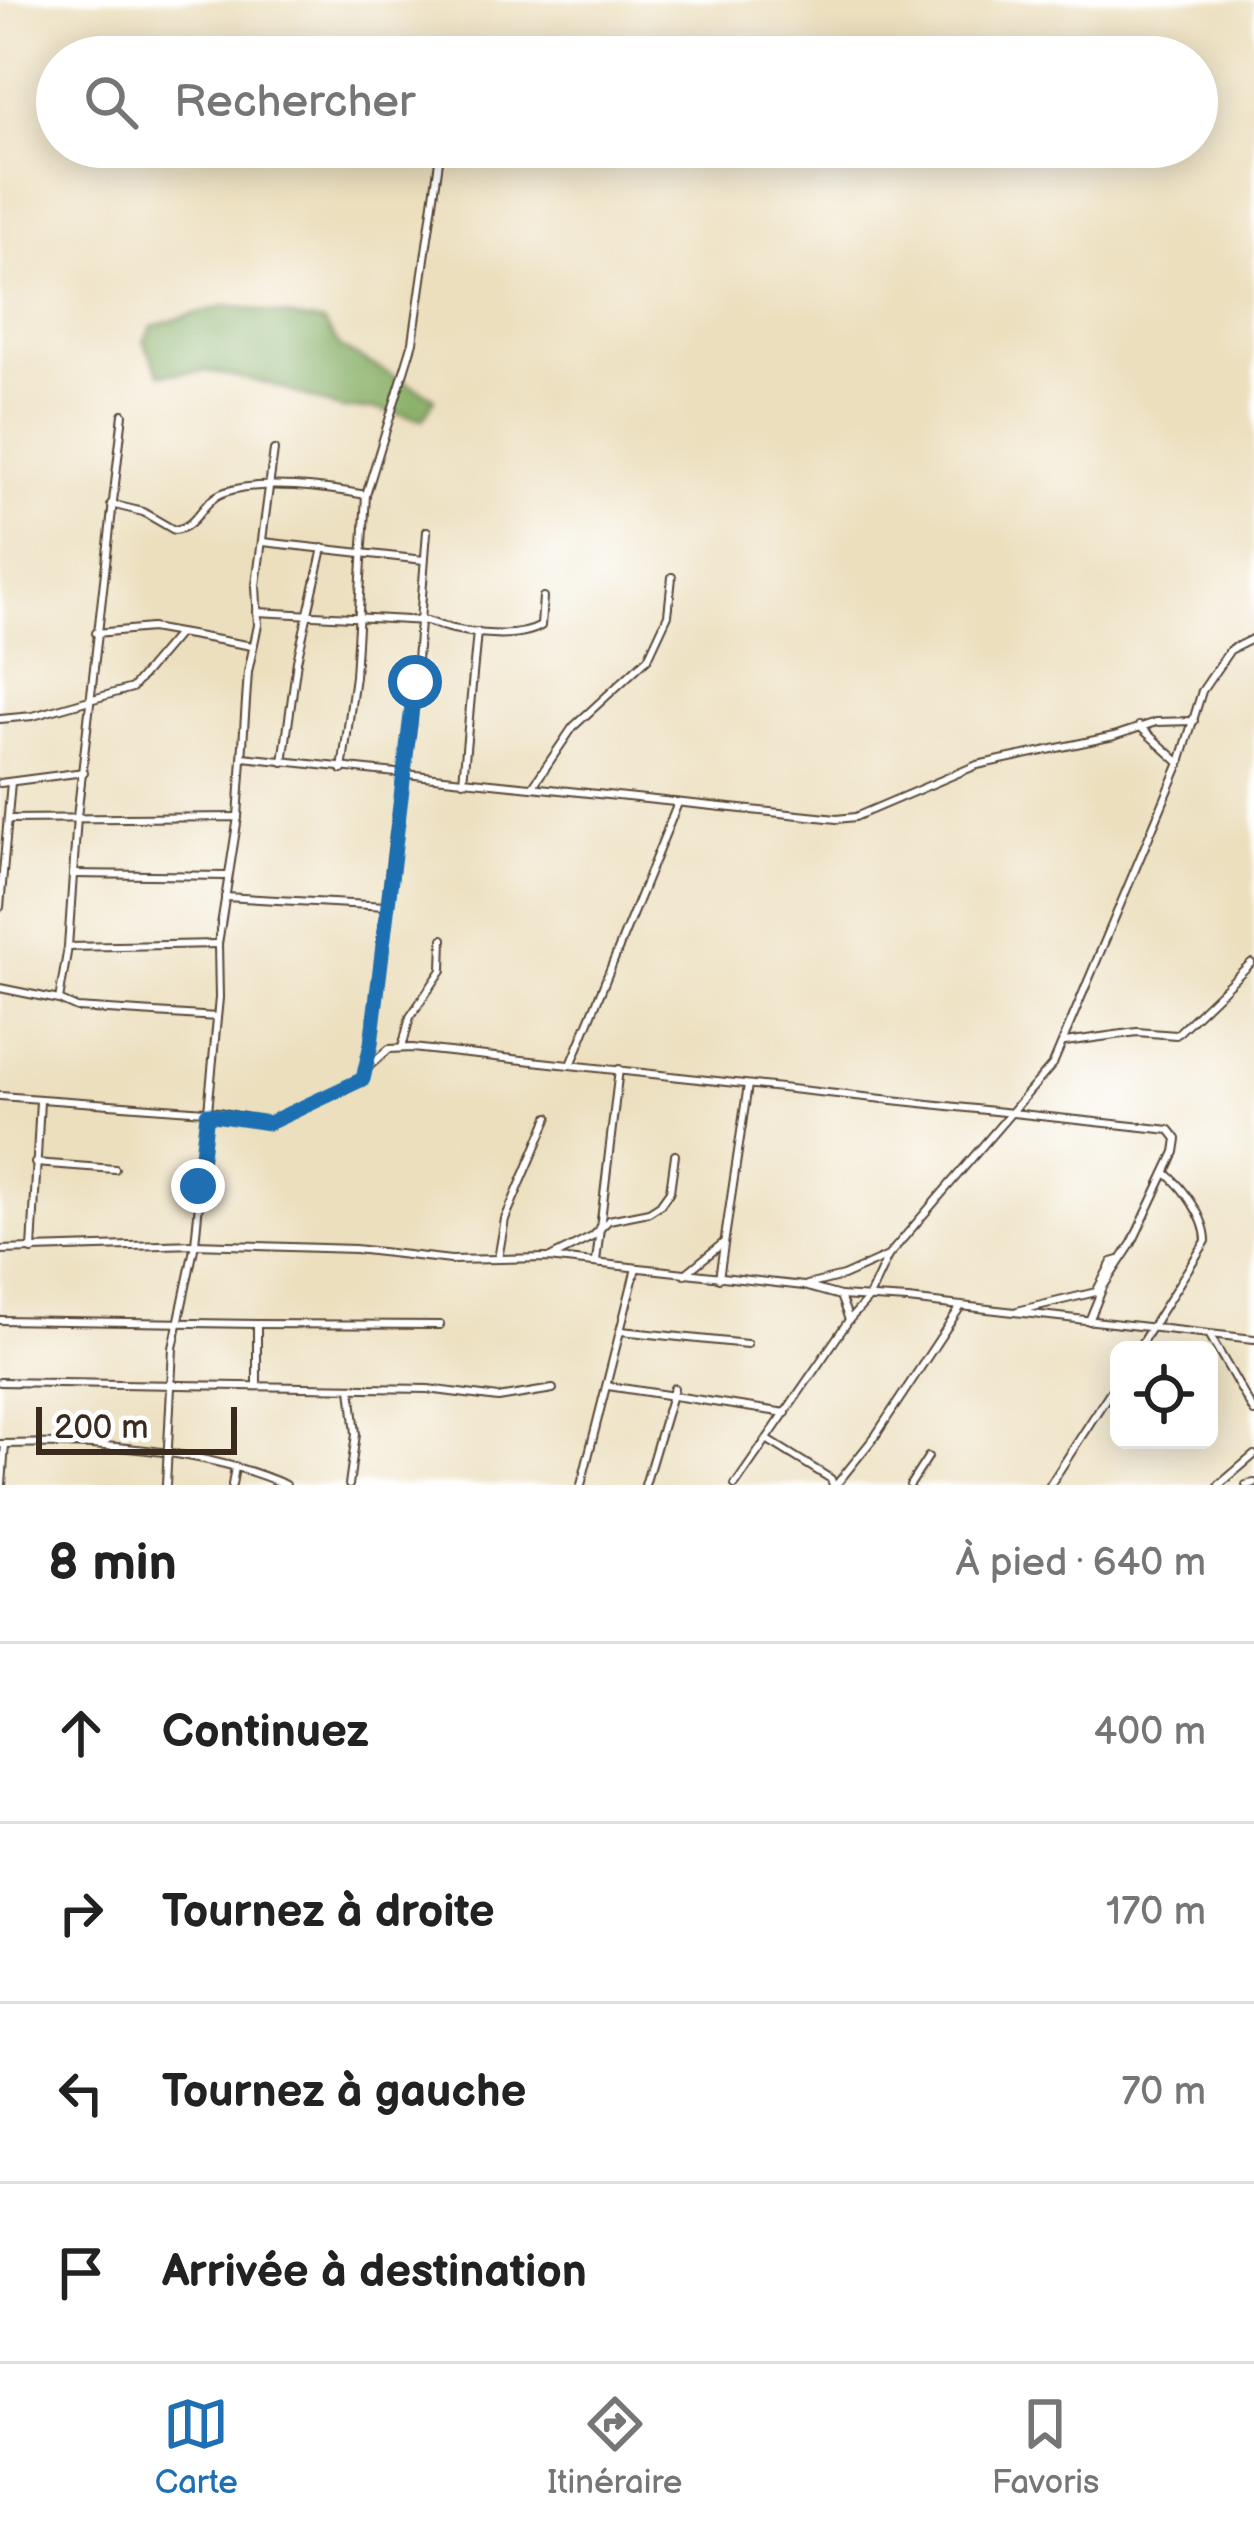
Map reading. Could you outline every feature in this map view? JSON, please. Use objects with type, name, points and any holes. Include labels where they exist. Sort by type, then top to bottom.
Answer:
[{"type":"street","points":[[342,770],[360,617],[366,495],[413,342],[438,168]]},
{"type":"street","points":[[59,1000],[122,414]]},
{"type":"street","points":[[166,1485],[177,1323],[195,1244],[217,1017],[218,944],[238,817],[256,585],[274,450]]},
{"type":"street","points":[[110,504],[143,512],[174,530],[190,526],[207,502],[224,492],[298,485],[366,495]]},
{"type":"street","points":[[0,1096],[269,1123],[363,1079],[412,725],[427,532]]},
{"type":"street","points":[[263,542],[424,560]]},
{"type":"street","points":[[283,762],[297,661],[323,548]]},
{"type":"street","points":[[533,786],[573,727],[647,658],[668,615],[672,577]]},
{"type":"street","points":[[257,612],[433,622],[448,631],[538,629],[543,597]]},
{"type":"street","points":[[96,633],[143,628],[252,646]]},
{"type":"street","points":[[463,781],[476,632]]},
{"type":"street","points":[[0,719],[32,716],[132,688],[177,635]]},
{"type":"street","points":[[735,1485],[868,1299],[888,1256],[1053,1064],[1180,763],[1211,673],[1230,650],[1254,638]]},
{"type":"street","points":[[243,758],[818,819],[855,817],[977,765],[1114,736],[1156,722],[1194,721]]},
{"type":"street","points":[[1139,726],[1180,763]]},
{"type":"street","points":[[0,783],[84,772]]},
{"type":"street","points":[[0,908],[11,782]]},
{"type":"street","points":[[571,1065],[678,803]]},
{"type":"street","points":[[8,820],[238,817]]},
{"type":"street","points":[[73,874],[228,876]]},
{"type":"street","points":[[225,897],[387,906]]},
{"type":"street","points":[[402,1048],[410,1017],[442,970],[443,939]]},
{"type":"street","points":[[68,947],[218,944]]},
{"type":"street","points":[[1065,1042],[1137,1032],[1176,1035],[1251,963]]},
{"type":"street","points":[[0,988],[76,1008],[217,1017]]},
{"type":"street","points":[[367,1069],[389,1049],[402,1048],[1170,1130],[1178,1139],[1165,1173],[1089,1321]]},
{"type":"street","points":[[596,1263],[619,1069]]},
{"type":"street","points":[[719,1278],[749,1084]]},
{"type":"street","points":[[32,1250],[40,1100]]},
{"type":"street","points":[[498,1259],[505,1219],[549,1117]]},
{"type":"street","points":[[548,1258],[592,1238],[619,1215],[649,1213],[660,1205],[670,1191],[675,1155]]},
{"type":"street","points":[[34,1163],[115,1169]]},
{"type":"street","points":[[1143,1341],[1206,1241],[1189,1192],[1165,1173]]},
{"type":"street","points":[[685,1274],[723,1243]]},
{"type":"street","points":[[0,1250],[195,1244],[355,1249],[451,1260],[548,1258],[804,1286],[840,1296],[1254,1339]]},
{"type":"street","points":[[804,1286],[843,1276],[888,1256]]},
{"type":"street","points":[[1014,1312],[1096,1292],[1112,1262],[1119,1260]]},
{"type":"street","points":[[581,1485],[636,1268]]},
{"type":"street","points":[[840,1296],[849,1320]]},
{"type":"street","points":[[768,1440],[834,1485],[876,1435],[962,1306]]},
{"type":"street","points":[[0,1321],[440,1325]]},
{"type":"street","points":[[256,1324],[257,1386]]},
{"type":"street","points":[[621,1331],[747,1344]]},
{"type":"street","points":[[1209,1334],[1254,1412]]},
{"type":"street","points":[[0,1382],[428,1389],[498,1398],[553,1389]]},
{"type":"street","points":[[608,1385],[786,1414]]},
{"type":"street","points":[[349,1485],[356,1434],[351,1388]]},
{"type":"street","points":[[645,1485],[673,1392]]},
{"type":"street","points":[[1050,1485],[1110,1392]]},
{"type":"street","points":[[2,1485],[3,1444],[65,1442],[235,1467],[286,1485]]},
{"type":"street","points":[[1220,1485],[1254,1455]]},
{"type":"street","points":[[910,1485],[928,1457]]},
{"type":"street","points":[[232,1485],[235,1467]]},
{"type":"green space","points":[[228,305],[324,323],[341,348],[435,398],[423,419],[376,409],[342,409],[270,384],[208,371],[160,374],[144,342],[152,326]]},
{"type":"route","points":[[198,1186],[207,1114],[219,1112],[269,1123],[363,1079],[415,682]]}]
